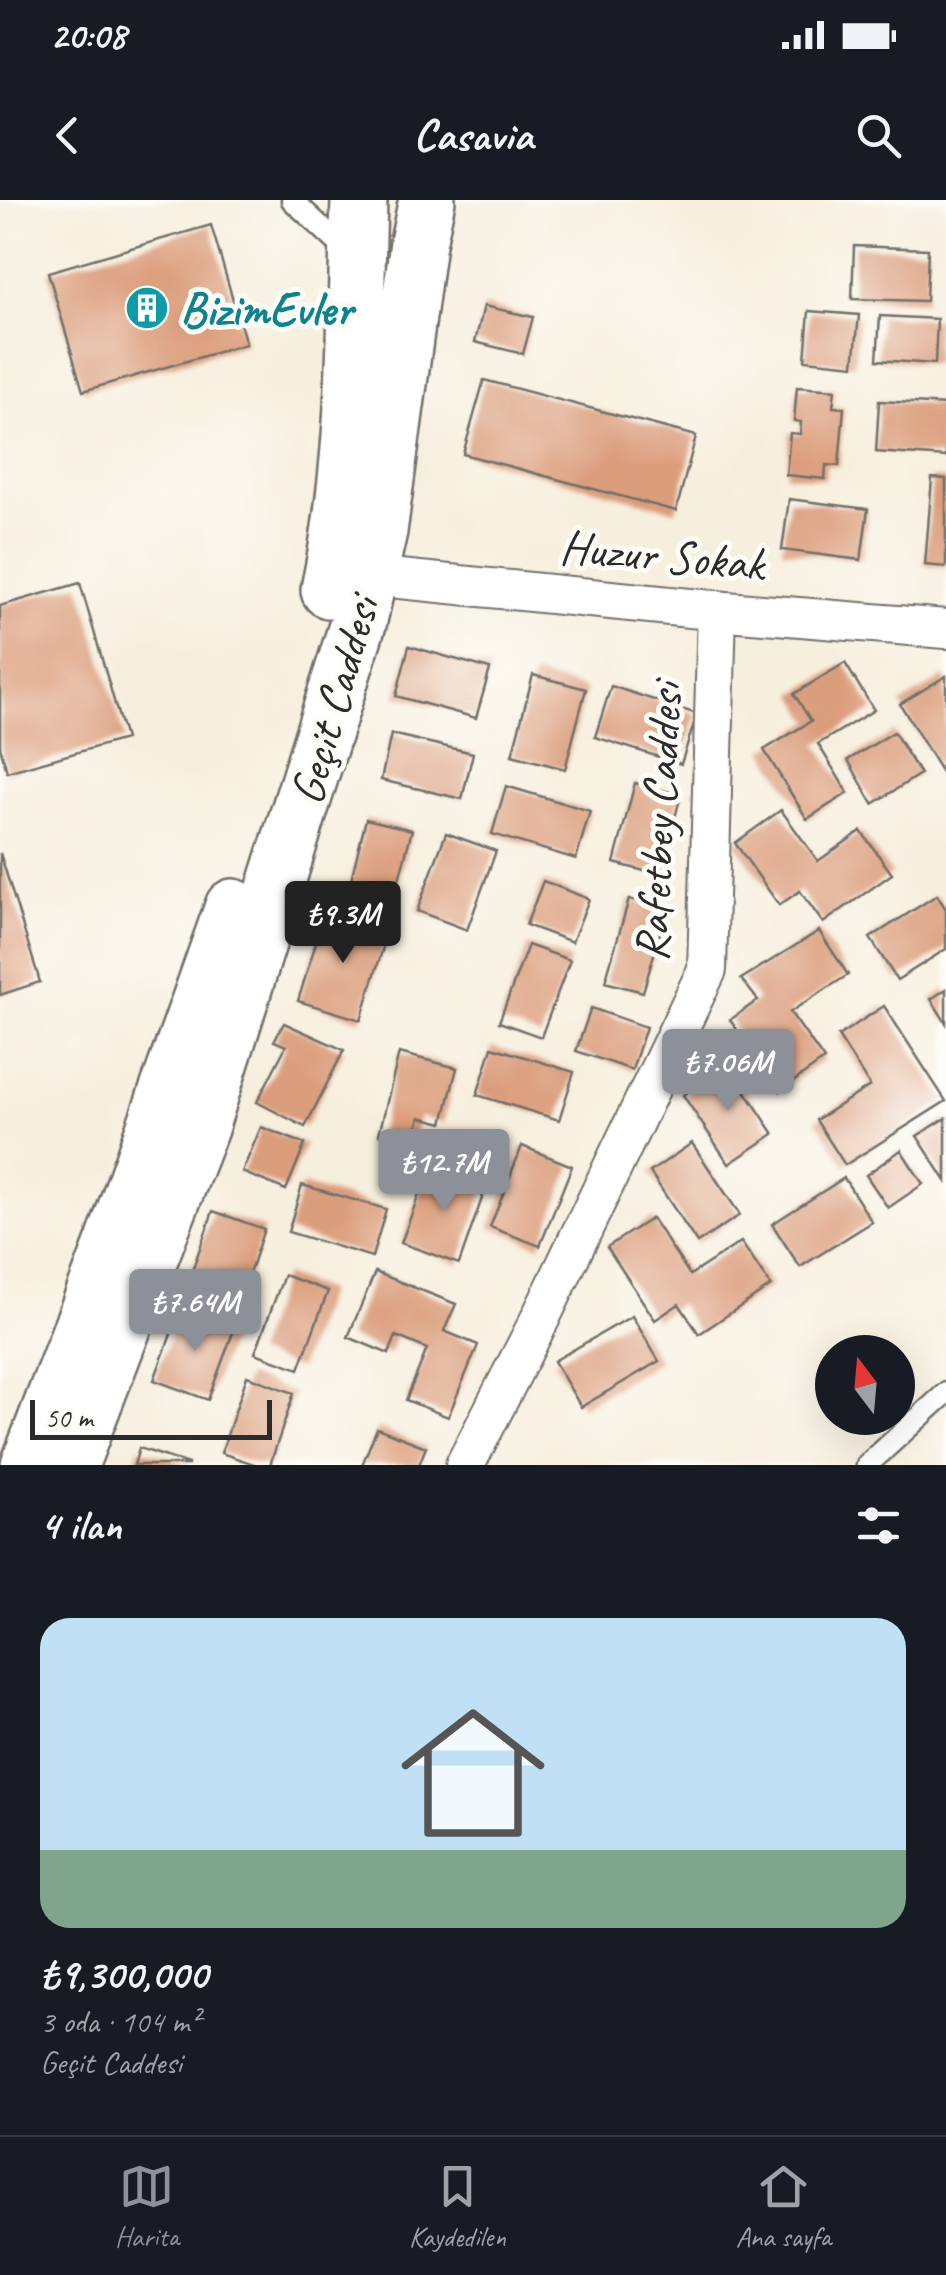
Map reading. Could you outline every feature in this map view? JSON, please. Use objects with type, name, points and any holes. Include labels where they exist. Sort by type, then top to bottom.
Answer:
[{"type":"main road","name":"Geçit Caddesi","points":[[360,200],[357,260],[363,509]]},
{"type":"main road","name":"Geçit Caddesi","points":[[70,1465],[200,1128],[327,727],[363,509],[427,200]]},
{"type":"main road","name":"Geçit Caddesi","points":[[29,1465],[114,1242],[236,898],[322,625],[351,574]]},
{"type":"street","name":"Huzur Sokak","points":[[351,574],[946,629]]},
{"type":"street","name":"Rafetbey Caddesi","points":[[464,1465],[539,1321],[707,970],[717,610]]},
{"type":"lane","points":[[292,200],[357,260]]},
{"type":"lane","points":[[866,1465],[946,1393]]},
{"type":"building","name":"BizimEvler","points":[[211,225],[246,344],[83,391],[48,272]]},
{"type":"building","points":[[854,246],[928,249],[926,301],[852,299]]},
{"type":"building","points":[[484,306],[533,317],[523,354],[475,342]]},
{"type":"building","points":[[809,311],[859,315],[854,365],[805,360]]},
{"type":"building","points":[[880,316],[937,319],[935,364],[877,360]]},
{"type":"building","points":[[484,380],[696,436],[676,511],[463,454]]},
{"type":"building","points":[[797,387],[835,390],[833,407],[844,408],[839,466],[826,465],[825,479],[786,475],[790,433],[800,434],[801,422],[794,421]]},
{"type":"building","points":[[879,401],[946,405],[946,457],[876,452]]},
{"type":"building","points":[[932,478],[946,479],[946,567],[925,565]]},
{"type":"building","points":[[789,499],[868,509],[861,560],[782,550]]},
{"type":"building","points":[[80,583],[125,739],[7,772],[0,746],[0,606]]},
{"type":"building","points":[[409,646],[490,669],[476,718],[396,696]]},
{"type":"building","points":[[845,663],[874,710],[818,744],[848,793],[807,819],[764,750],[811,721],[794,694]]},
{"type":"building","points":[[533,675],[586,689],[565,769],[512,755]]},
{"type":"building","points":[[946,676],[946,779],[900,704]]},
{"type":"building","points":[[611,686],[697,714],[681,764],[595,737]]},
{"type":"building","points":[[894,732],[920,774],[873,804],[848,760]]},
{"type":"building","points":[[391,734],[473,753],[462,799],[381,780]]},
{"type":"building","points":[[635,783],[681,795],[660,875],[614,863]]},
{"type":"building","points":[[506,786],[590,811],[576,859],[492,834]]},
{"type":"building","points":[[781,810],[818,861],[861,831],[892,874],[823,923],[800,891],[779,905],[735,843]]},
{"type":"building","points":[[366,819],[412,830],[393,902],[348,891]]},
{"type":"building","points":[[446,833],[496,851],[467,930],[417,911]]},
{"type":"building","points":[[0,853],[40,982],[0,995]]},
{"type":"building","points":[[543,881],[589,899],[572,942],[526,925]]},
{"type":"building","points":[[937,895],[946,909],[946,949],[897,980],[870,938]]},
{"type":"building","points":[[629,899],[667,910],[643,992],[605,982]]},
{"type":"building","points":[[325,913],[388,931],[361,1020],[298,1001]]},
{"type":"building","points":[[819,931],[848,975],[790,1012],[824,1060],[780,1091],[730,1020],[758,1000],[741,979]]},
{"type":"building","points":[[528,945],[570,960],[541,1037],[499,1022]]},
{"type":"building","points":[[946,989],[946,1023],[931,999]]},
{"type":"building","points":[[884,1006],[946,1101],[845,1165],[816,1120],[870,1086],[838,1036]]},
{"type":"building","points":[[591,1008],[646,1027],[632,1070],[576,1051]]},
{"type":"building","points":[[284,1023],[344,1050],[305,1127],[257,1102],[286,1046],[274,1041]]},
{"type":"building","points":[[492,1047],[574,1072],[559,1120],[477,1095]]},
{"type":"building","points":[[399,1053],[457,1068],[443,1123],[420,1117],[413,1142],[379,1134]]},
{"type":"building","points":[[728,1065],[774,1134],[729,1164],[683,1095]]},
{"type":"building","points":[[946,1118],[946,1181],[917,1136]]},
{"type":"building","points":[[261,1127],[305,1144],[286,1190],[242,1172]]},
{"type":"building","points":[[692,1143],[740,1215],[697,1243],[650,1172]]},
{"type":"building","points":[[522,1146],[572,1166],[540,1246],[490,1227]]},
{"type":"building","points":[[901,1150],[923,1184],[888,1208],[866,1175]]},
{"type":"building","points":[[430,1164],[487,1184],[459,1264],[401,1243]]},
{"type":"building","points":[[844,1178],[872,1222],[800,1267],[772,1224]]},
{"type":"building","points":[[302,1185],[386,1209],[372,1257],[288,1232]]},
{"type":"building","points":[[213,1211],[264,1229],[238,1306],[186,1288]]},
{"type":"building","points":[[652,1218],[690,1275],[741,1242],[771,1286],[699,1334],[679,1304],[655,1320],[607,1247]]},
{"type":"building","points":[[375,1272],[456,1304],[444,1331],[478,1345],[448,1417],[406,1400],[427,1349],[396,1336],[389,1354],[348,1337]]},
{"type":"building","points":[[284,1275],[328,1291],[299,1369],[255,1353]]},
{"type":"building","points":[[181,1307],[235,1327],[208,1400],[154,1380]]},
{"type":"building","points":[[632,1316],[659,1361],[581,1407],[554,1361]]},
{"type":"building","points":[[247,1376],[294,1393],[270,1465],[257,1465],[221,1453]]},
{"type":"building","points":[[377,1428],[426,1447],[419,1465],[362,1465]]},
{"type":"building","points":[[139,1448],[188,1464],[188,1465],[134,1465]]},
{"type":"place","name":"BizimEvler","points":[[147,308]]}]
